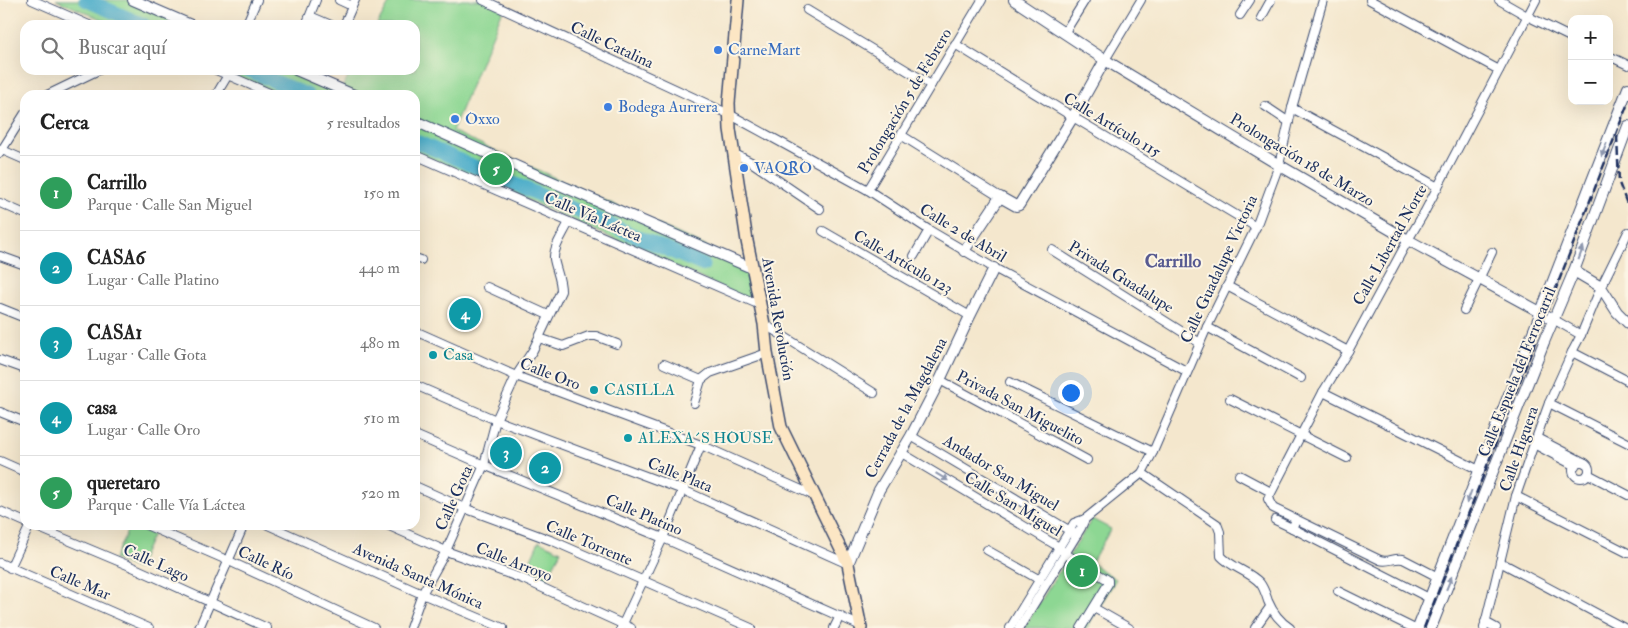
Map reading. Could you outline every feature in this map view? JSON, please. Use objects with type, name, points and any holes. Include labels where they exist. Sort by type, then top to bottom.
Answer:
[{"type":"main road","name":"Avenida Revolución","points":[[738,0],[729,103],[733,153],[746,241],[764,324],[767,353],[781,427],[848,564],[861,627]]},
{"type":"street","points":[[32,0],[78,20]]},
{"type":"street","points":[[133,0],[179,20]]},
{"type":"street","points":[[248,20],[256,0]]},
{"type":"street","points":[[308,20],[316,0]]},
{"type":"street","points":[[339,0],[354,3],[346,20]]},
{"type":"street","name":"Calle Catalina","points":[[482,0],[730,114]]},
{"type":"street","name":"Prolongación 5 de Febrero","points":[[868,190],[982,0]]},
{"type":"street","points":[[1066,32],[1085,0]]},
{"type":"street","points":[[901,134],[1014,206],[1018,206],[1141,0]]},
{"type":"street","points":[[1240,15],[1250,0]]},
{"type":"street","points":[[1261,18],[1271,0]]},
{"type":"street","name":"Calle Guadalupe Victoria","points":[[1019,628],[1074,523],[1085,518],[1142,473],[1153,452],[1186,371],[1256,227],[1280,165],[1292,108],[1323,0]]},
{"type":"street","points":[[1370,0],[1499,70]]},
{"type":"street","points":[[1499,0],[1568,36]]},
{"type":"street","name":"Calle Libertad Norte","points":[[1296,520],[1273,508],[1268,499],[1271,492],[1323,392],[1348,351],[1438,187],[1536,0]]},
{"type":"street","name":"Prolongación 18 de Marzo","points":[[1019,1],[1105,60],[1280,165],[1408,240],[1581,335]]},
{"type":"street","points":[[806,10],[931,85]]},
{"type":"street","points":[[310,16],[319,20]]},
{"type":"street","name":"Calle Artículo 115","points":[[956,44],[1072,118],[1256,227]]},
{"type":"street","points":[[1613,58],[1628,65]]},
{"type":"street","points":[[57,90],[89,75]]},
{"type":"street","points":[[219,90],[228,75],[262,90]]},
{"type":"street","points":[[308,75],[342,90]]},
{"type":"street","name":"Calle Espuela del Ferrocarril","points":[[1418,628],[1628,88]]},
{"type":"street","points":[[1266,106],[1289,122]]},
{"type":"street","points":[[1292,108],[1438,187]]},
{"type":"street","name":"Calle 2 de Abril","points":[[730,114],[868,190],[929,230],[994,268],[1186,371]]},
{"type":"street","points":[[20,121],[0,151],[20,158]]},
{"type":"street","name":"Calle Vía Láctea","points":[[420,123],[752,267]]},
{"type":"street","name":"Calle Espuela del Ferrocarril","points":[[1431,628],[1574,271],[1628,126]]},
{"type":"street","points":[[733,153],[751,162],[820,209]]},
{"type":"street","name":"Calle Vía Láctea","points":[[420,156],[760,306]]},
{"type":"street","points":[[964,251],[1000,197]]},
{"type":"street","points":[[0,204],[20,212]]},
{"type":"street","name":"Calle Gota","points":[[410,628],[422,594],[446,550],[484,465],[496,420],[516,376],[533,350],[561,291],[561,282],[554,258],[555,252],[570,222]]},
{"type":"street","points":[[914,256],[929,230]]},
{"type":"street","name":"Calle Artículo 123","points":[[823,231],[970,316]]},
{"type":"street","name":"Calle Higuera","points":[[1485,625],[1516,496],[1549,403],[1628,232]]},
{"type":"street","name":"Privada Guadalupe","points":[[1052,250],[1200,342]]},
{"type":"street","points":[[1464,310],[1492,252]]},
{"type":"street","points":[[0,256],[20,264]]},
{"type":"street","name":"Cerrada de la Magdalena","points":[[848,564],[879,490],[911,436],[994,268]]},
{"type":"street","points":[[1574,271],[1601,287],[1617,312],[1628,323]]},
{"type":"street","points":[[1227,286],[1348,351]]},
{"type":"street","points":[[487,288],[548,315]]},
{"type":"street","points":[[0,308],[20,316]]},
{"type":"street","points":[[764,324],[874,393]]},
{"type":"street","points":[[1207,327],[1301,378]]},
{"type":"street","name":"Calle Oro","points":[[420,333],[516,376],[701,445],[815,496]]},
{"type":"street","points":[[539,338],[563,346],[589,336],[596,336],[617,344]]},
{"type":"street","points":[[1572,352],[1628,381]]},
{"type":"street","points":[[694,404],[701,380],[710,373],[767,353]]},
{"type":"street","points":[[0,360],[20,368]]},
{"type":"street","points":[[664,364],[701,380]]},
{"type":"street","name":"Privada San Miguelito","points":[[940,380],[1087,460]]},
{"type":"street","points":[[1010,382],[1153,452]]},
{"type":"street","name":"Calle Plata","points":[[420,387],[496,420],[683,490],[848,564]]},
{"type":"street","name":"Calle Espuela del Ferrocarril","points":[[1323,392],[1479,470]]},
{"type":"street","points":[[1230,399],[1347,458]]},
{"type":"street","points":[[1549,403],[1628,443]]},
{"type":"street","points":[[0,412],[20,420]]},
{"type":"street","name":"Andador San Miguel","points":[[911,436],[1076,535]]},
{"type":"street","name":"Calle Platino","points":[[420,437],[663,538],[861,627]]},
{"type":"street","points":[[1492,439],[1504,444]]},
{"type":"street","points":[[1536,441],[1585,463],[1589,468],[1588,474],[1584,478],[1578,477],[1574,472],[1575,466]]},
{"type":"street","points":[[1536,441],[1575,466]]},
{"type":"street","points":[[622,626],[663,538],[701,445]]},
{"type":"street","name":"Calle San Miguel","points":[[900,452],[1107,579],[1109,582],[1094,608]]},
{"type":"street","points":[[0,461],[20,470]]},
{"type":"street","points":[[1575,466],[1585,463]]},
{"type":"street","points":[[1142,473],[1217,524],[1220,532],[1221,556],[1260,584],[1270,607],[1281,622],[1290,628]]},
{"type":"street","points":[[1588,474],[1628,495]]},
{"type":"street","points":[[1239,476],[1271,492]]},
{"type":"street","name":"Calle Torrente","points":[[420,488],[464,508],[552,541],[752,628]]},
{"type":"street","points":[[1516,496],[1628,553]]},
{"type":"street","points":[[0,511],[20,520]]},
{"type":"street","name":"Calle Guadalupe Victoria","points":[[1010,628],[1040,580],[1061,550],[1076,535],[1085,518]]},
{"type":"street","points":[[1275,520],[1429,598]]},
{"type":"street","points":[[1292,528],[1296,520],[1385,562],[1398,558],[1403,559],[1438,576]]},
{"type":"street","points":[[10,568],[29,530]]},
{"type":"street","name":"Calle Lago","points":[[43,530],[137,569],[267,628]]},
{"type":"street","name":"Calle Río","points":[[158,530],[374,628]]},
{"type":"street","points":[[199,628],[242,530]]},
{"type":"street","name":"Avenida Santa Mónica","points":[[279,530],[503,628]]},
{"type":"street","name":"Calle Arroyo","points":[[399,530],[523,579],[622,626],[631,628]]},
{"type":"street","points":[[987,550],[1040,580]]},
{"type":"street","points":[[1500,562],[1624,628],[1628,623]]},
{"type":"street","name":"Calle Mar","points":[[0,563],[150,628]]},
{"type":"street","points":[[1338,591],[1413,628]]},
{"type":"street","points":[[1255,628],[1270,607]]},
{"type":"street","points":[[1082,628],[1094,608],[1129,628]]},
{"type":"street","points":[[834,628],[840,616]]},
{"type":"street","points":[[1485,625],[1496,628]]},
{"type":"green space","points":[[56,0],[131,0],[179,20],[103,20]]},
{"type":"green space","points":[[391,0],[482,0],[503,10],[452,131],[752,267],[760,305],[497,186],[420,154],[420,90],[269,90],[234,75],[308,75],[341,89],[349,75],[420,75],[420,20],[380,20]]},
{"type":"green space","points":[[1092,519],[1111,529],[1091,563],[1116,579],[1087,628],[1024,628]]},
{"type":"green space","points":[[128,530],[155,530],[137,569],[114,559]]},
{"type":"green space","points":[[539,541],[561,551],[545,583],[524,575]]},
{"type":"waterway","points":[[86,0],[132,20]]},
{"type":"waterway","points":[[260,75],[295,90]]},
{"type":"waterway","points":[[420,143],[703,265]]},
{"type":"railway","points":[[1424,628],[1628,103]]},
{"type":"railway","points":[[1617,136],[1619,183],[1627,204]]},
{"type":"place","name":"CarneMart","points":[[718,50]]},
{"type":"place","name":"Bodega Aurrera","points":[[608,107]]},
{"type":"place","name":"Oxxo","points":[[455,119]]},
{"type":"place","name":"VAQRO","points":[[744,168]]},
{"type":"place","name":"queretaro","points":[[496,169]]},
{"type":"place","name":"casa","points":[[465,314]]},
{"type":"place","name":"Casa","points":[[433,355]]},
{"type":"place","name":"CASILLA","points":[[594,390]]},
{"type":"place","name":"ALEXA´S HOUSE","points":[[628,438]]},
{"type":"place","name":"CASA1","points":[[506,453]]},
{"type":"place","name":"CASA6","points":[[545,468]]},
{"type":"place","name":"Carrillo","points":[[1082,571]]},
{"type":"district","name":"Carrillo","points":[[1173,261]]}]
